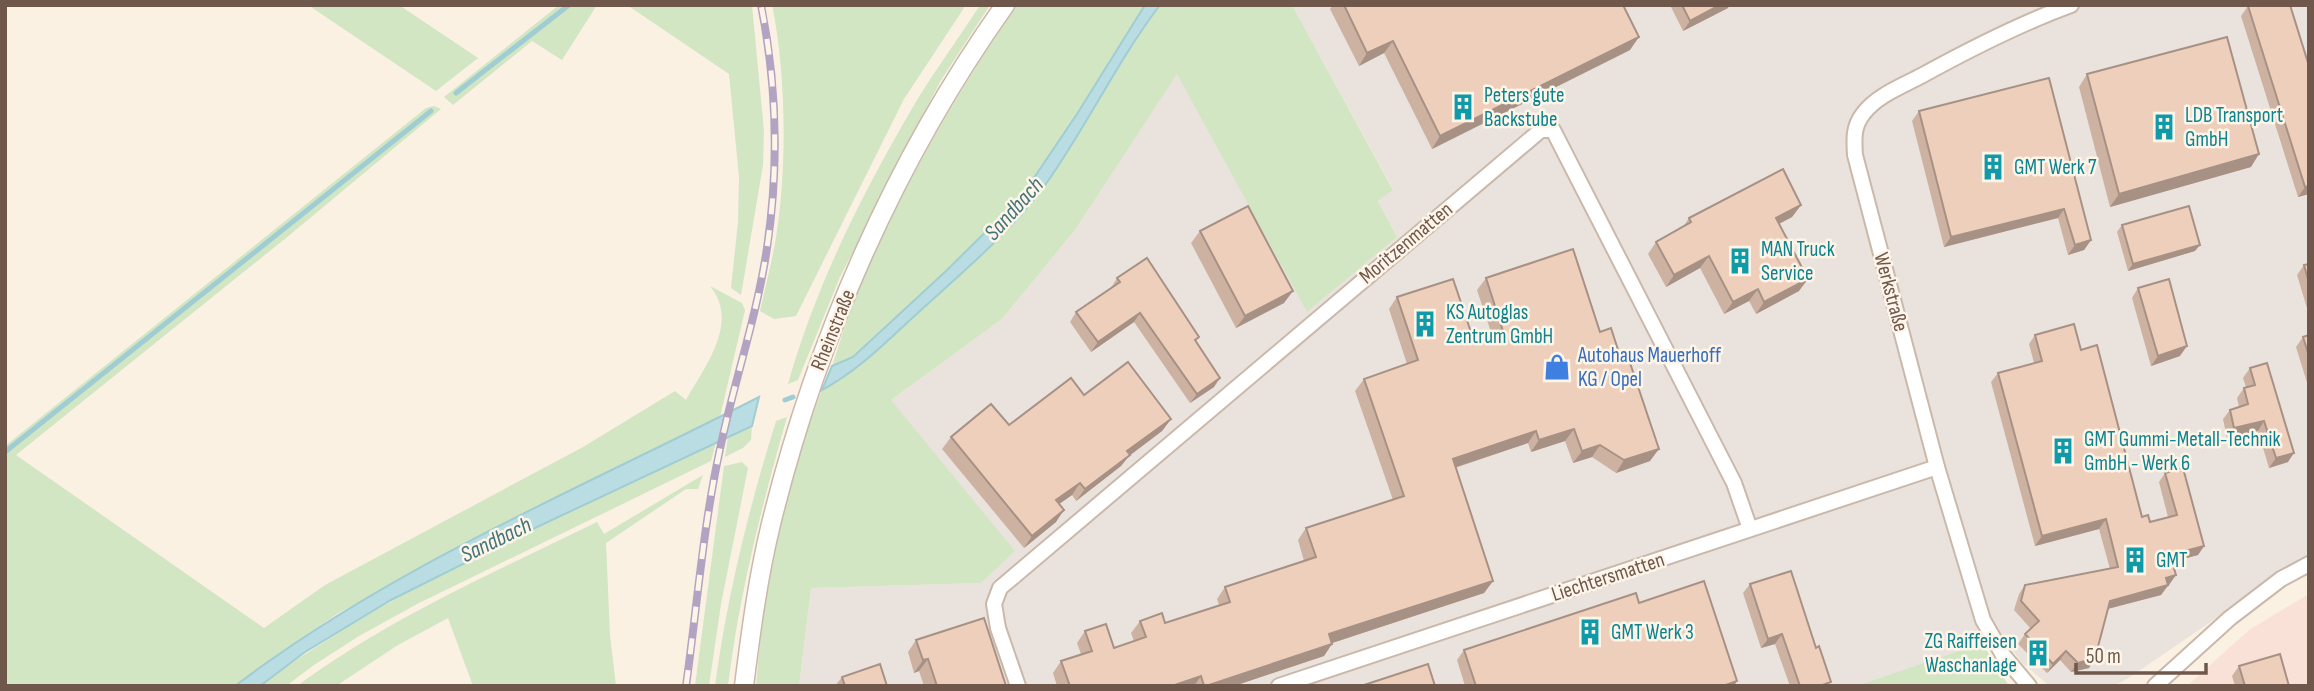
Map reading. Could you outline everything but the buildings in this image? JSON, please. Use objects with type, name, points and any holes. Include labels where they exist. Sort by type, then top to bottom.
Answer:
[{"type":"street","name":"Rheinstraße","points":[[744,686],[754,607],[771,525],[816,371],[878,224],[930,124],[984,34],[1005,5]]},
{"type":"street","name":"Werkstraße","points":[[2029,686],[2003,654],[1983,620],[1937,467],[1855,155],[1854,131],[1863,113],[1875,102],[1905,84],[1984,42],[2071,5]]},
{"type":"street","name":"Moritzenmatten","points":[[1018,686],[998,628],[994,604],[1000,588],[1541,130],[1553,130],[1734,483],[1750,529]]},
{"type":"street","name":"Liechtersmatten","points":[[1279,686],[1937,467]]},
{"type":"street","points":[[2155,686],[2230,618],[2281,579],[2309,564]]},
{"type":"shaded area","points":[[1292,5],[2309,5],[2309,555],[2113,686],[2050,686],[2022,663],[2002,636],[1857,686],[799,686],[811,588],[981,583],[891,400],[1002,319],[1075,230],[1177,73],[1307,311],[1397,237],[1378,201],[1393,189]]},
{"type":"shaded area","points":[[2309,594],[2309,686],[2187,686],[2249,630]]},
{"type":"green space","points":[[308,5],[399,5],[478,58],[436,91]]},
{"type":"green space","points":[[559,5],[597,5],[562,60],[532,41],[453,105],[444,97]]},
{"type":"green space","points":[[627,5],[752,5],[764,131],[763,165],[741,295],[731,288],[738,222],[739,177],[729,74]]},
{"type":"green space","points":[[772,5],[966,5],[904,99],[796,316],[774,319],[760,311],[775,241],[784,148],[780,59]]},
{"type":"green space","points":[[980,5],[990,5],[941,80],[840,277],[798,380],[788,384],[811,313],[840,244],[918,98]]},
{"type":"green space","points":[[1016,5],[1145,5],[1021,197],[853,357],[832,366],[861,281],[899,201],[974,69]]},
{"type":"green space","points":[[1160,5],[1292,5],[1393,190],[1378,201],[1397,237],[1307,312],[1177,74],[1075,230],[1002,319],[891,400],[1015,551],[981,583],[811,588],[799,686],[756,686],[764,610],[778,535],[797,462],[822,390],[859,366],[915,316],[984,251],[1033,199],[1048,181]]},
{"type":"green space","points":[[434,106],[441,109],[286,238],[16,455],[264,628],[325,585],[583,447],[675,391],[686,400],[710,359],[721,329],[722,315],[710,286],[742,303],[745,310],[720,417],[547,502],[337,614],[235,686],[5,686],[5,446],[426,108]]},
{"type":"green space","points":[[787,417],[752,550],[728,686],[715,686],[732,586],[757,486],[776,421]]},
{"type":"green space","points":[[752,426],[751,440],[743,448],[725,457],[728,437]]},
{"type":"green space","points":[[716,442],[711,461],[419,603],[359,636],[286,686],[260,686],[313,649],[424,583]]},
{"type":"green space","points":[[742,462],[748,468],[721,604],[709,686],[695,686],[724,466]]},
{"type":"green space","points":[[703,475],[698,489],[686,489],[606,543],[610,635],[616,686],[473,686],[448,618],[398,645],[336,686],[297,686],[368,639],[443,597],[597,522],[604,534]]},
{"type":"green space","points":[[1982,643],[2009,686],[1856,686]]},
{"type":"water","points":[[1145,5],[1160,5],[1035,199],[988,248],[886,342],[849,373],[822,390],[832,366],[853,357],[1021,197]]},
{"type":"water","points":[[759,397],[752,426],[537,527],[391,600],[305,652],[260,686],[235,686],[296,643],[424,565]]},
{"type":"waterway","points":[[456,93],[569,5]]},
{"type":"waterway","points":[[5,452],[431,111]]},
{"type":"waterway","name":"Sandbach","points":[[785,400],[793,397]]},
{"type":"railway","points":[[686,686],[714,478],[757,299],[771,218],[775,157],[773,96],[761,5]]},
{"type":"place","name":"Peters gute Backstube","points":[[1463,107]]},
{"type":"place","name":"LDB Transport GmbH","points":[[2164,127]]},
{"type":"place","name":"GMT Werk 7","points":[[1993,167]]},
{"type":"place","name":"MAN Truck Service","points":[[1740,261]]},
{"type":"place","name":"KS Autoglas Zentrum GmbH","points":[[1425,324]]},
{"type":"place","name":"Autohaus Mauerhoff KG / Opel","points":[[1557,367]]},
{"type":"place","name":"GMT Gummi-Metall-Technik GmbH - Werk 6","points":[[2063,451]]},
{"type":"place","name":"GMT","points":[[2135,560]]},
{"type":"place","name":"GMT Werk 3","points":[[1590,632]]},
{"type":"place","name":"ZG Raiffeisen Waschanlage","points":[[2038,653]]}]
